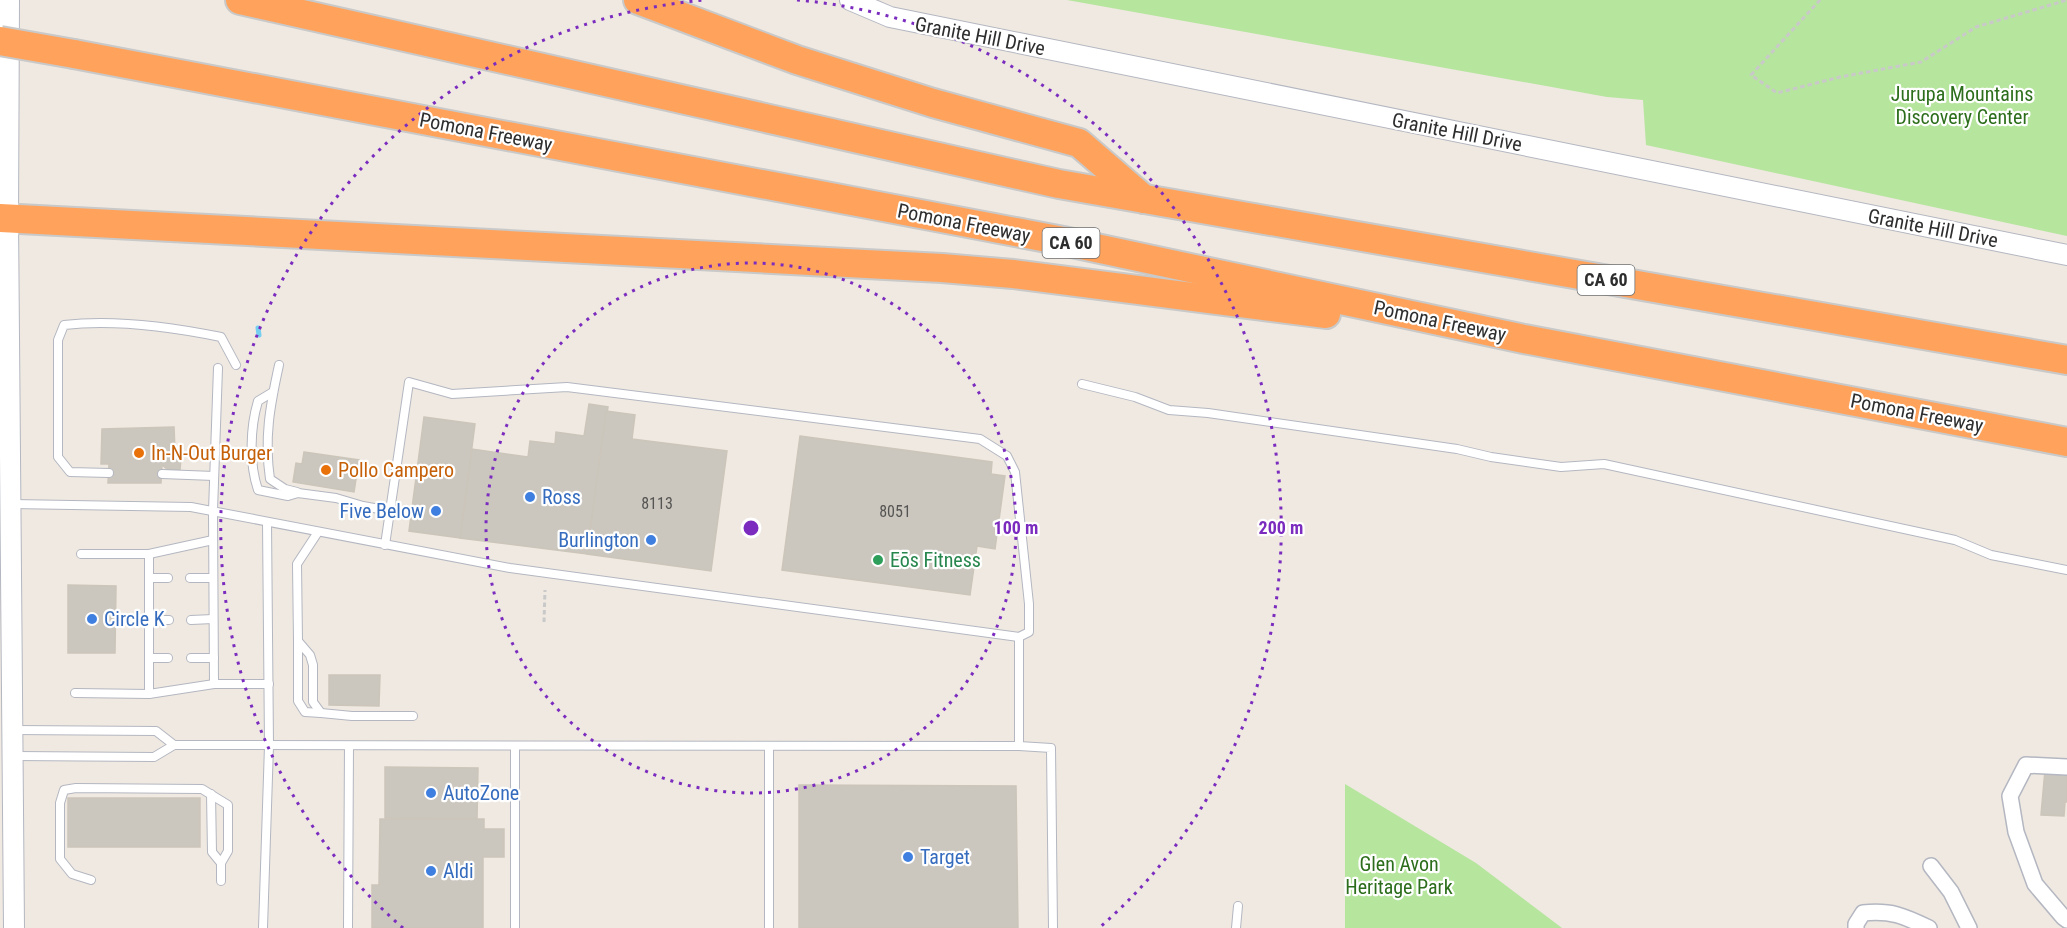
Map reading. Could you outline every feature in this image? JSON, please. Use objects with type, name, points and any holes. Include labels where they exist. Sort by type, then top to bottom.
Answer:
[{"type":"highway","name":"CA 60","points":[[240,0],[1047,181],[2067,360]]},
{"type":"highway","points":[[638,0],[797,60],[933,103],[1079,143],[1146,200]]},
{"type":"highway","name":"Pomona Freeway","points":[[0,41],[1063,241],[1524,339],[2067,442]]},
{"type":"highway","points":[[4,219],[942,268],[1012,274],[1524,339]]},
{"type":"street","points":[[9,0],[4,219],[6,504],[13,730],[14,928]]},
{"type":"street","name":"Granite Hill Drive","points":[[850,0],[890,18],[2067,255]]},
{"type":"street","points":[[2066,918],[2035,884],[2016,832],[2010,796],[2026,765],[2067,767]]},
{"type":"street","points":[[1931,866],[1951,892],[1969,928]]},
{"type":"street","points":[[1856,928],[1863,913],[1880,911],[1899,914],[1929,928]]},
{"type":"lane","points":[[108,473],[70,472],[58,457],[58,340],[64,325],[84,322],[153,327],[220,338],[236,365]]},
{"type":"lane","points":[[279,365],[267,437],[270,479],[285,489],[298,493],[336,498],[390,511]]},
{"type":"lane","points":[[214,684],[213,511],[218,368]]},
{"type":"lane","points":[[6,504],[191,507],[385,545],[510,568],[1019,636],[1029,632],[1029,604],[1015,472],[1007,456],[980,439],[567,387],[452,394],[410,381],[385,545]]},
{"type":"lane","points":[[1082,384],[1135,397],[1169,410],[1209,413],[1457,449],[1491,457],[1561,467],[1604,464],[1955,540],[1991,555],[2067,570]]},
{"type":"lane","points":[[273,392],[258,401],[253,417],[254,477],[258,490],[288,496],[298,493]]},
{"type":"lane","points":[[162,474],[214,476]]},
{"type":"lane","points":[[263,928],[269,746],[267,522]]},
{"type":"lane","points":[[318,532],[297,564],[298,701],[305,712],[352,716],[413,716]]},
{"type":"lane","points":[[81,554],[149,554],[213,540]]},
{"type":"lane","points":[[149,554],[149,693]]},
{"type":"lane","points":[[149,578],[168,578]]},
{"type":"lane","points":[[190,578],[213,578]]},
{"type":"lane","points":[[149,620],[169,620]]},
{"type":"lane","points":[[191,620],[213,620]]},
{"type":"lane","points":[[1019,636],[1019,746]]},
{"type":"lane","points":[[298,641],[310,655],[313,665],[313,702],[321,713]]},
{"type":"lane","points":[[149,658],[168,658]]},
{"type":"lane","points":[[191,658],[214,658]]},
{"type":"lane","points":[[75,693],[149,693],[214,684],[268,684]]},
{"type":"lane","points":[[13,730],[156,731],[174,745]]},
{"type":"lane","points":[[13,756],[154,757],[174,745],[1019,746],[1051,748],[1053,928]]},
{"type":"lane","points":[[348,928],[349,746]]},
{"type":"lane","points":[[515,746],[515,928]]},
{"type":"lane","points":[[769,746],[769,928]]},
{"type":"lane","points":[[91,880],[72,874],[60,859],[60,803],[64,790],[76,788],[202,789],[228,805],[228,851],[220,863]]},
{"type":"lane","points":[[211,794],[213,852],[220,863],[220,881]]},
{"type":"lane","points":[[1236,928],[1238,906]]},
{"type":"path","points":[[1820,0],[1751,75],[1777,93],[1840,76],[1921,62],[1976,27],[2067,0]]},
{"type":"path","points":[[544,622],[545,590]]},
{"type":"green space","name":"Jurupa Mountains Discovery Center","points":[[1067,0],[2067,0],[2067,236],[1646,145],[1643,100],[1607,97]]},
{"type":"green space","name":"Glen Avon Heritage Park","points":[[1345,784],[1476,863],[1562,928],[1345,928]]},
{"type":"building","name":"Ross","points":[[589,404],[608,407],[587,554],[460,538],[472,449],[528,457],[530,441],[555,444],[556,432],[584,436]]},
{"type":"building","points":[[606,411],[635,415],[632,439],[727,451],[711,571],[587,554]]},
{"type":"building","points":[[424,417],[475,424],[460,538],[409,531]]},
{"type":"building","name":"In-N-Out Burger","points":[[174,427],[175,451],[181,458],[180,470],[167,469],[162,465],[161,483],[108,483],[109,464],[101,464],[102,429]]},
{"type":"building","points":[[800,436],[992,462],[991,474],[1005,476],[995,549],[977,546],[970,595],[782,570]]},
{"type":"building","points":[[304,452],[359,460],[354,492],[293,482],[296,463],[302,464]]},
{"type":"building","name":"Circle K","points":[[68,585],[116,586],[115,653],[68,653]]},
{"type":"building","points":[[329,675],[380,675],[379,706],[329,705]]},
{"type":"building","name":"AutoZone","points":[[385,767],[478,768],[477,819],[385,818]]},
{"type":"building","points":[[2045,770],[2067,771],[2067,802],[2065,802],[2064,816],[2041,815]]},
{"type":"building","name":"Target","points":[[799,785],[1016,786],[1018,928],[799,928]]},
{"type":"building","points":[[68,798],[200,798],[200,847],[68,847]]},
{"type":"building","name":"Aldi","points":[[380,819],[484,819],[484,829],[504,829],[504,857],[483,857],[483,928],[372,928],[372,885],[379,885]]},
{"type":"waterway","points":[[258,328],[259,335]]},
{"type":"place","name":"In-N-Out Burger","points":[[139,453]]},
{"type":"place","name":"Pollo Campero","points":[[326,470]]},
{"type":"place","name":"Ross","points":[[530,497]]},
{"type":"place","name":"Five Below","points":[[436,511]]},
{"type":"place","name":"Burlington","points":[[651,540]]},
{"type":"place","name":"Eōs Fitness","points":[[878,560]]},
{"type":"place","name":"Circle K","points":[[92,619]]},
{"type":"place","name":"AutoZone","points":[[431,793]]},
{"type":"place","name":"Target","points":[[908,857]]},
{"type":"place","name":"Aldi","points":[[431,871]]}]
